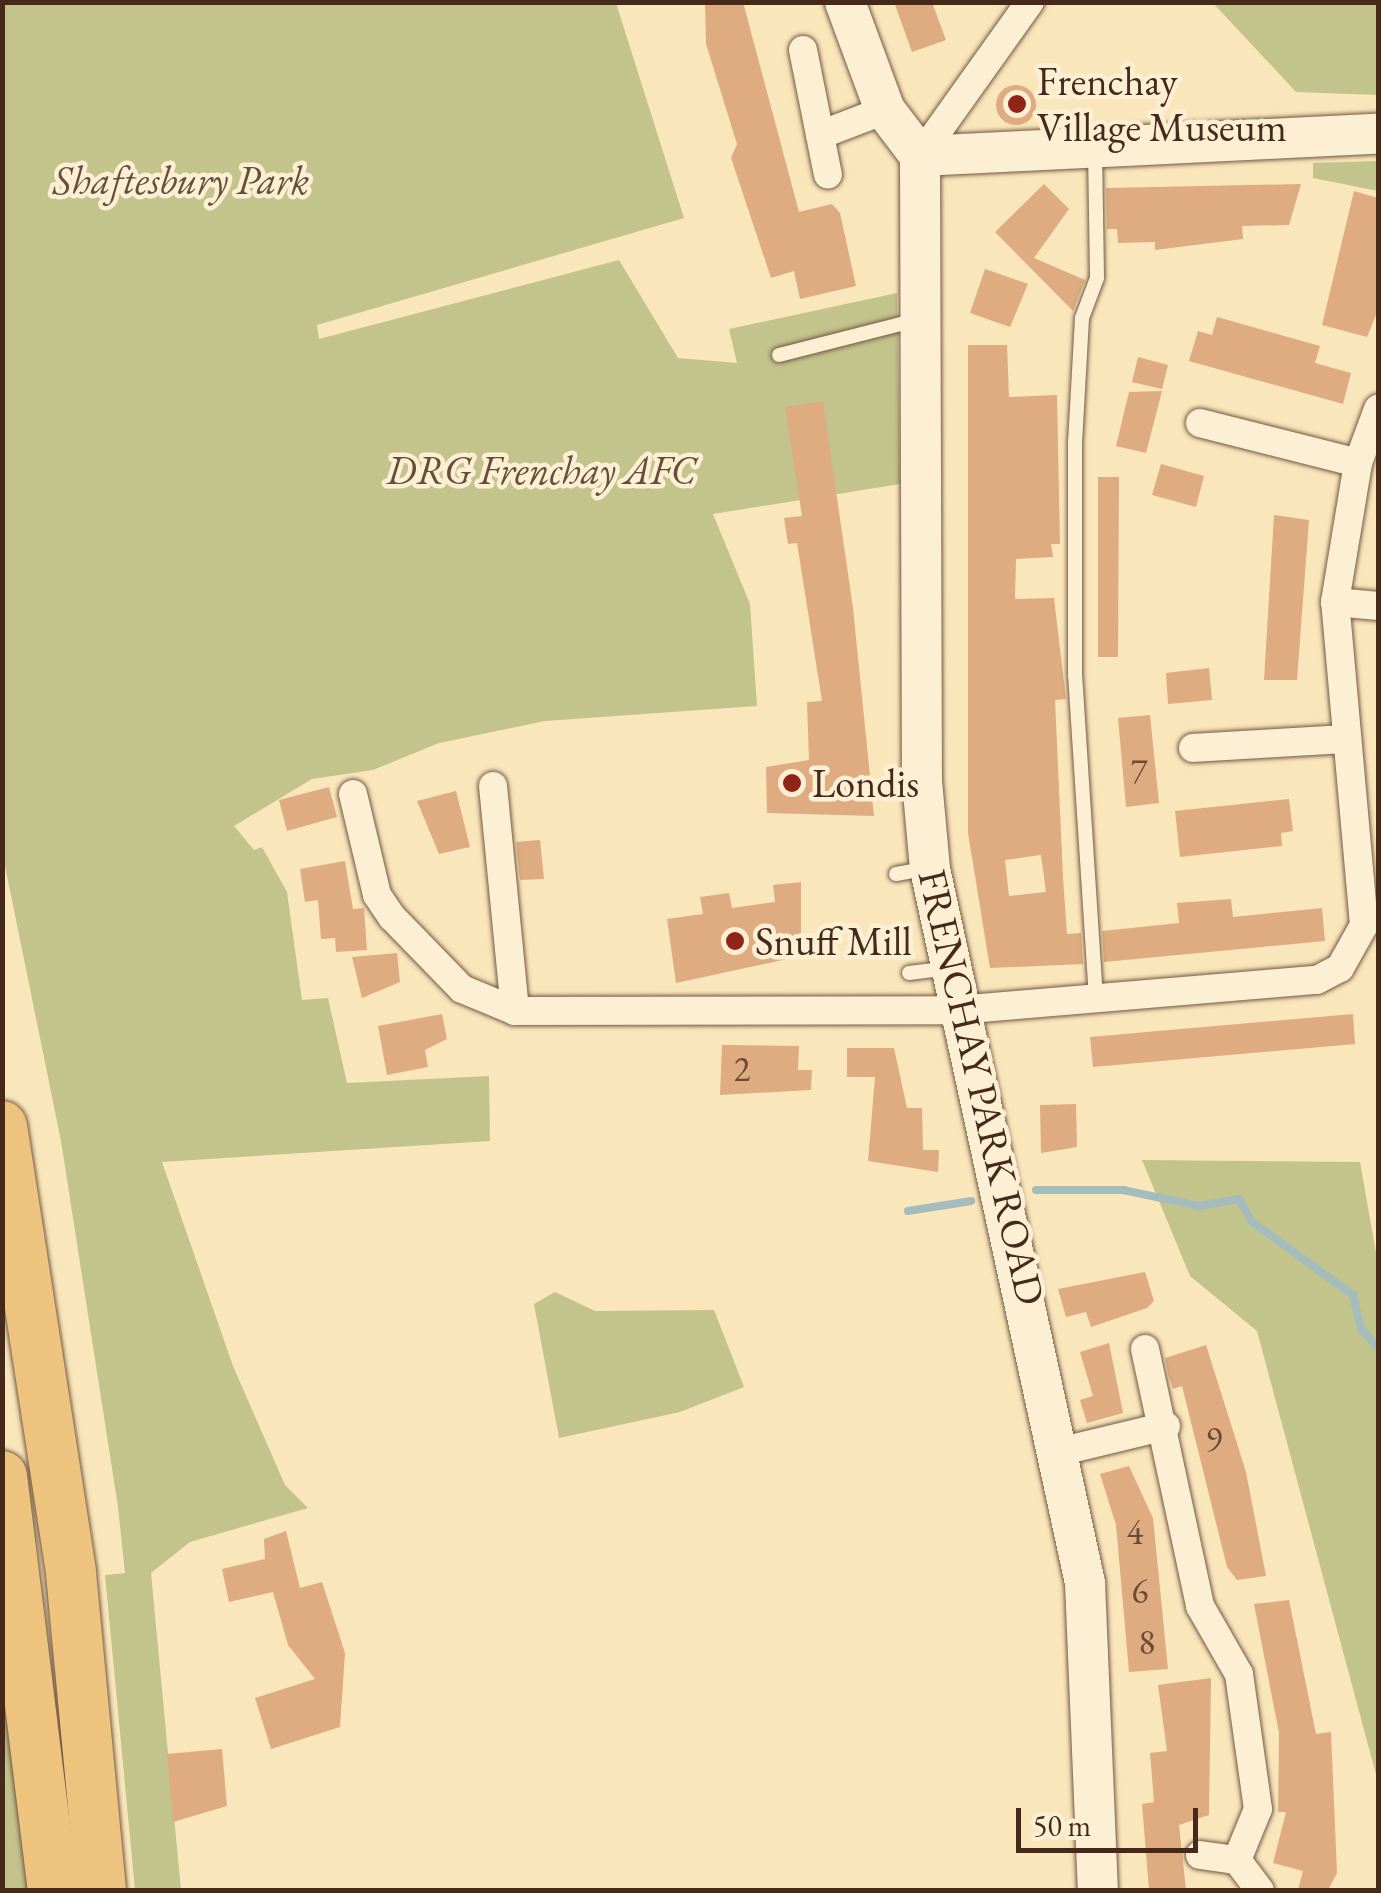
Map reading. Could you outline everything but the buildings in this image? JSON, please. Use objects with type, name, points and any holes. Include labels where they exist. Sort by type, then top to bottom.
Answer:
[{"type":"highway","points":[[2,1126],[71,1572],[101,1890]]},
{"type":"highway","points":[[2,1476],[53,1890]]},
{"type":"main road","points":[[846,2],[885,110],[920,156],[1094,144],[1378,134]]},
{"type":"main road","name":"FRENCHAY PARK ROAD","points":[[920,156],[913,871],[928,971],[957,1010],[1062,1451],[1086,1583],[1098,1890]]},
{"type":"street","points":[[920,156],[1030,2]]},
{"type":"street","points":[[803,50],[828,175]]},
{"type":"street","points":[[820,135],[885,110]]},
{"type":"street","points":[[353,794],[377,895],[392,917],[462,989],[516,1011],[957,1010],[1317,980],[1340,968],[1364,925],[1368,868],[1344,738],[1335,602],[1358,462],[1378,409]]},
{"type":"street","points":[[1200,423],[1358,462]]},
{"type":"street","points":[[1335,602],[1378,606]]},
{"type":"street","points":[[1193,748],[1344,738]]},
{"type":"street","points":[[493,786],[516,1011]]},
{"type":"street","points":[[1145,1349],[1166,1426],[1200,1606],[1239,1674],[1258,1809],[1236,1860]]},
{"type":"street","points":[[1062,1451],[1166,1426]]},
{"type":"street","points":[[1200,1855],[1236,1860],[1260,1890]]},
{"type":"lane","points":[[1094,144],[1097,278],[1082,318],[1076,442],[1074,674],[1096,999]]},
{"type":"lane","points":[[779,355],[921,318]]},
{"type":"green space","points":[[2,3],[616,3],[684,218],[317,325],[319,339],[619,260],[678,358],[737,363],[729,329],[897,293],[900,484],[713,514],[750,604],[757,706],[545,721],[439,743],[373,770],[312,779],[234,826],[254,850],[262,847],[287,892],[302,1000],[328,998],[347,1083],[489,1076],[490,1141],[162,1162],[233,1366],[285,1485],[308,1508],[190,1542],[151,1573],[181,1890],[135,1890],[105,1575],[125,1573],[118,1507],[61,1141],[3,856]]},
{"type":"green space","points":[[1213,3],[1378,3],[1378,95],[1296,92]]},
{"type":"green space","points":[[1378,161],[1378,191],[1313,178],[1313,163]]},
{"type":"green space","points":[[1142,1160],[1360,1162],[1378,1264],[1378,1782],[1257,1331],[1190,1276]]},
{"type":"green space","points":[[555,1292],[595,1311],[714,1310],[744,1387],[680,1412],[559,1438],[534,1304]]},
{"type":"green space","points":[[2,1635],[29,1890],[3,1890]]},
{"type":"waterway","points":[[1036,1190],[1123,1190],[1199,1206],[1239,1199],[1251,1221],[1353,1295],[1361,1329],[1378,1348]]},
{"type":"waterway","points":[[908,1211],[971,1201]]},
{"type":"place","name":"Frenchay Village Museum","points":[[1017,104]]},
{"type":"place","name":"Londis","points":[[792,783]]},
{"type":"place","name":"Snuff Mill","points":[[735,941]]},
{"type":"park label","name":"Shaftesbury Park","points":[[181,180]]},
{"type":"park label","name":"DRG Frenchay AFC","points":[[541,470]]}]
